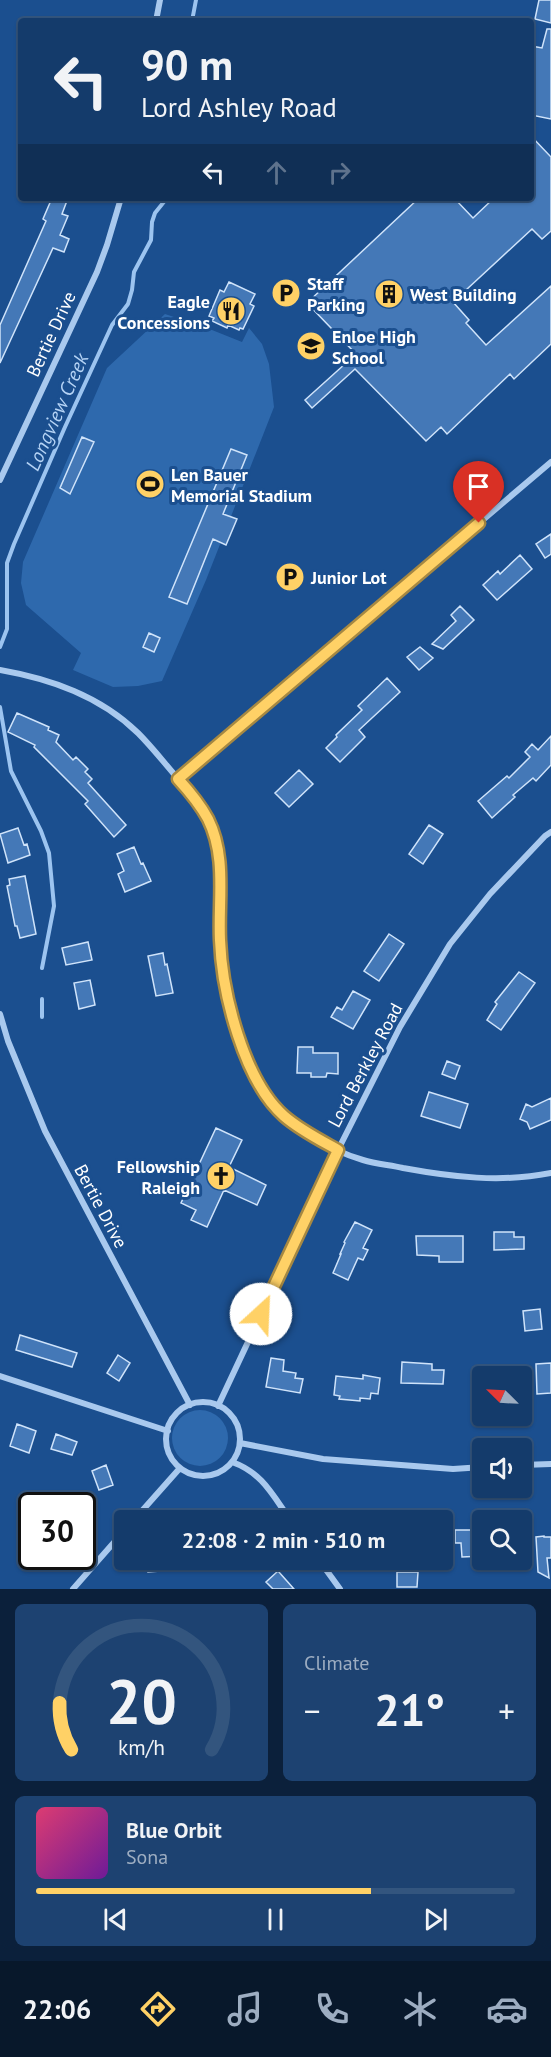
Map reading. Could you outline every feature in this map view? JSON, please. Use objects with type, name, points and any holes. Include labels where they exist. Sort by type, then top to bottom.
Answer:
[{"type":"street","points":[[157,18],[160,0]]},
{"type":"street","name":"Bertie Drive","points":[[0,480],[97,272],[120,201]]},
{"type":"street","points":[[178,779],[551,462]]},
{"type":"street","points":[[0,670],[46,680],[80,693],[98,703],[137,732],[178,779],[208,819],[219,851],[220,944],[231,1006],[248,1064],[262,1092],[284,1116],[311,1135],[338,1150],[363,1160],[454,1177],[518,1177],[551,1173]]},
{"type":"street","name":"Lord Berkley Road","points":[[218,1406],[338,1150],[400,1027],[450,944],[490,894],[551,832]]},
{"type":"street","name":"Bertie Drive","points":[[0,1014],[8,1041],[45,1131],[190,1405]]},
{"type":"street","points":[[0,1376],[168,1431]]},
{"type":"street","points":[[209,1403],[218,1406],[233,1417],[240,1443],[232,1462],[224,1470],[213,1475],[190,1474],[180,1468],[168,1451],[168,1431],[172,1420],[190,1405],[209,1403]]},
{"type":"street","points":[[240,1443],[323,1460],[472,1467]]},
{"type":"street","points":[[232,1462],[247,1467],[258,1475],[283,1510]]},
{"type":"street","points":[[532,1465],[551,1464]]},
{"type":"street","points":[[143,1510],[180,1468]]},
{"type":"street","points":[[73,1589],[114,1542]]},
{"type":"street","points":[[326,1570],[340,1589]]},
{"type":"shaded area","name":"Len Bauer Memorial Stadium","points":[[165,314],[242,342],[249,328],[262,344],[269,364],[274,407],[206,580],[162,681],[138,686],[113,687],[73,670],[81,653],[26,605],[21,583],[23,562],[107,368]]},
{"type":"shaded area","points":[[194,1410],[206,1410],[216,1414],[224,1422],[228,1438],[224,1454],[216,1462],[206,1466],[194,1466],[184,1462],[176,1454],[172,1444],[172,1432],[176,1422],[184,1414]]},
{"type":"building","points":[[539,0],[551,0],[551,23],[535,19]]},
{"type":"building","points":[[547,29],[551,29],[551,119],[534,116],[534,47],[542,48]]},
{"type":"building","name":"West Building","points":[[534,139],[551,157],[551,231],[542,239],[532,229],[453,302],[469,320],[466,323],[486,345],[551,286],[551,344],[514,379],[510,374],[447,434],[441,427],[426,441],[355,369],[312,408],[305,400],[356,354],[307,303],[416,201],[457,201],[473,218],[491,201],[534,201]]},
{"type":"building","points":[[51,201],[67,201],[62,214],[68,216],[60,235],[69,239],[64,252],[53,248],[0,363],[0,325],[46,221],[43,219]]},
{"type":"building","name":"Eagle Concessions","points":[[229,282],[255,294],[250,304],[254,306],[243,329],[239,330],[228,325],[227,328],[212,321],[214,318],[209,316],[220,290],[224,292]]},
{"type":"building","points":[[82,437],[94,442],[70,494],[60,488]]},
{"type":"building","points":[[231,449],[247,455],[223,514],[237,519],[226,545],[213,539],[187,604],[169,597]]},
{"type":"building","points":[[551,534],[551,554],[545,558],[536,544]]},
{"type":"building","points":[[520,555],[532,569],[497,600],[483,585],[498,571],[500,574]]},
{"type":"building","points":[[460,606],[474,620],[443,649],[432,644],[456,621],[451,615]]},
{"type":"building","points":[[149,633],[160,638],[154,652],[143,647]]},
{"type":"building","points":[[420,647],[433,658],[419,670],[407,657]]},
{"type":"building","points":[[387,678],[400,692],[359,730],[365,737],[340,762],[326,748],[362,710],[358,706]]},
{"type":"building","points":[[17,713],[49,727],[48,730],[59,735],[56,742],[73,760],[76,757],[88,769],[85,772],[92,779],[88,783],[126,825],[114,837],[85,804],[88,801],[34,747],[35,745],[8,732]]},
{"type":"building","points":[[551,736],[551,765],[536,781],[533,778],[513,795],[515,797],[492,818],[478,801],[507,776],[509,778],[530,757],[525,752],[532,744],[538,750]]},
{"type":"building","points":[[299,770],[313,784],[289,807],[275,793]]},
{"type":"building","points":[[429,825],[443,834],[423,864],[409,854]]},
{"type":"building","points":[[18,828],[30,855],[8,863],[0,834]]},
{"type":"building","points":[[134,847],[151,881],[125,892],[118,874],[124,871],[117,854]]},
{"type":"building","points":[[25,876],[36,934],[20,938],[17,926],[15,926],[7,886],[10,885],[9,879]]},
{"type":"building","points":[[389,934],[404,944],[379,981],[364,971]]},
{"type":"building","points":[[88,942],[92,960],[66,965],[62,948]]},
{"type":"building","points":[[163,953],[173,993],[156,996],[148,956]]},
{"type":"building","points":[[519,972],[535,983],[501,1030],[487,1020],[497,1004],[495,1002]]},
{"type":"building","points":[[90,980],[95,1005],[79,1009],[74,983]]},
{"type":"building","points":[[353,991],[370,1000],[353,1029],[331,1017],[337,1007],[342,1010]]},
{"type":"building","points":[[298,1047],[313,1047],[313,1053],[338,1053],[338,1074],[327,1073],[326,1077],[311,1077],[311,1073],[297,1073]]},
{"type":"building","points":[[447,1061],[460,1066],[455,1079],[442,1074]]},
{"type":"building","points":[[429,1092],[468,1104],[460,1128],[421,1116]]},
{"type":"building","points":[[551,1098],[551,1120],[530,1129],[527,1122],[520,1119],[526,1104],[532,1107]]},
{"type":"building","name":"Fellowship Raleigh","points":[[216,1128],[242,1140],[229,1167],[266,1185],[257,1205],[224,1190],[207,1227],[191,1220],[196,1210],[181,1203]]},
{"type":"building","points":[[355,1222],[372,1230],[363,1248],[368,1250],[363,1260],[358,1258],[348,1280],[333,1273],[344,1242]]},
{"type":"building","points":[[494,1232],[514,1232],[514,1237],[524,1237],[524,1249],[494,1250]]},
{"type":"building","points":[[416,1236],[463,1236],[463,1262],[439,1262],[439,1256],[417,1255]]},
{"type":"building","points":[[540,1309],[542,1329],[525,1331],[523,1311]]},
{"type":"building","points":[[20,1335],[77,1353],[72,1367],[16,1350]]},
{"type":"building","points":[[118,1355],[130,1363],[119,1381],[107,1373]]},
{"type":"building","points":[[271,1358],[284,1360],[283,1371],[296,1373],[295,1378],[303,1379],[300,1393],[266,1387]]},
{"type":"building","points":[[402,1362],[432,1364],[432,1370],[444,1370],[443,1384],[401,1383]]},
{"type":"building","points":[[551,1363],[551,1393],[537,1394],[536,1364]]},
{"type":"building","points":[[363,1375],[380,1378],[378,1394],[371,1393],[370,1399],[360,1398],[360,1401],[339,1399],[340,1396],[334,1395],[336,1376],[363,1379]]},
{"type":"building","points":[[17,1424],[36,1431],[29,1453],[10,1446]]},
{"type":"building","points":[[56,1434],[77,1442],[72,1455],[51,1449]]},
{"type":"building","points":[[106,1465],[113,1485],[99,1490],[92,1471]]},
{"type":"building","points":[[455,1530],[472,1530],[472,1557],[462,1557],[461,1543],[455,1543]]},
{"type":"building","points":[[536,1537],[551,1537],[551,1558],[547,1558],[549,1578],[538,1572]]},
{"type":"building","points":[[278,1571],[294,1589],[273,1589],[266,1582]]},
{"type":"building","points":[[397,1572],[418,1572],[417,1587],[397,1587]]},
{"type":"waterway","name":"Longview Creek","points":[[193,18],[196,0]]},
{"type":"waterway","name":"Longview Creek","points":[[0,647],[7,629],[7,563],[14,544],[112,325],[128,304],[134,272],[151,240],[155,213],[165,201]]},
{"type":"waterway","points":[[0,707],[11,771],[41,831],[49,853],[54,906],[42,968]]},
{"type":"waterway","points":[[42,999],[42,1017]]},
{"type":"place","name":"Staff Parking","points":[[286,293]]},
{"type":"place","name":"West Building","points":[[389,294]]},
{"type":"place","name":"Eagle Concessions","points":[[231,311]]},
{"type":"place","name":"Enloe High School","points":[[311,346]]},
{"type":"place","name":"Len Bauer Memorial Stadium","points":[[150,484]]},
{"type":"place","name":"Junior Lot","points":[[290,577]]},
{"type":"place","name":"Fellowship Raleigh","points":[[221,1176]]},
{"type":"route","points":[[261,1314],[338,1150],[284,1116],[262,1092],[248,1064],[231,1006],[220,944],[219,851],[208,819],[178,779],[479,523]]}]
